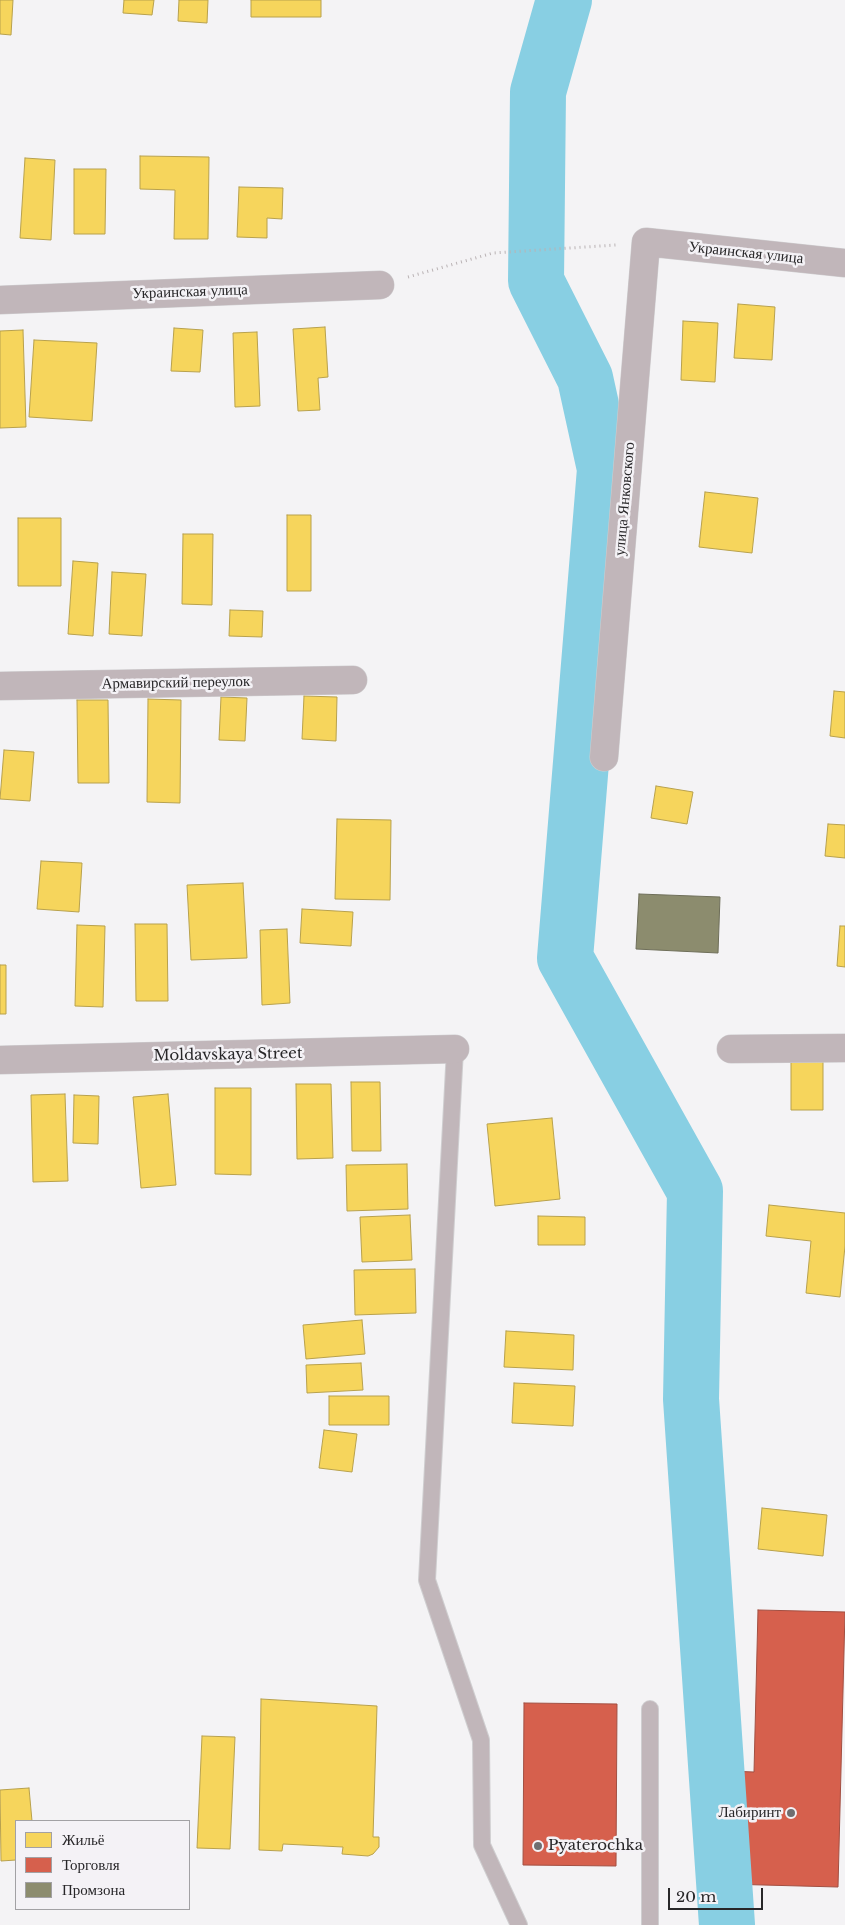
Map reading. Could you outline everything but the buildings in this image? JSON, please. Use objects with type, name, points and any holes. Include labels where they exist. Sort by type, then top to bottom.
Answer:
[{"type":"street","name":"Украинская улица","points":[[646,242],[845,263]]},
{"type":"street","name":"улица Янковского","points":[[604,756],[646,242]]},
{"type":"street","name":"Украинская улица","points":[[0,300],[380,285]]},
{"type":"street","name":"Армавирский переулок","points":[[0,686],[353,680]]},
{"type":"street","points":[[731,1049],[845,1048]]},
{"type":"street","name":"Moldavskaya Street","points":[[0,1060],[455,1049]]},
{"type":"lane","points":[[455,1049],[428,1580],[481,1740],[482,1845],[519,1925]]},
{"type":"lane","points":[[650,1709],[650,1925]]},
{"type":"path","points":[[380,285],[493,253],[646,242]]},
{"type":"waterway","points":[[564,0],[538,92],[536,281],[585,378],[605,469],[565,958],[695,1191],[691,1399],[727,1925]]},
{"type":"place","name":"Лабиринт","points":[[791,1813]]},
{"type":"place","name":"Pyaterochka","points":[[538,1846]]}]
